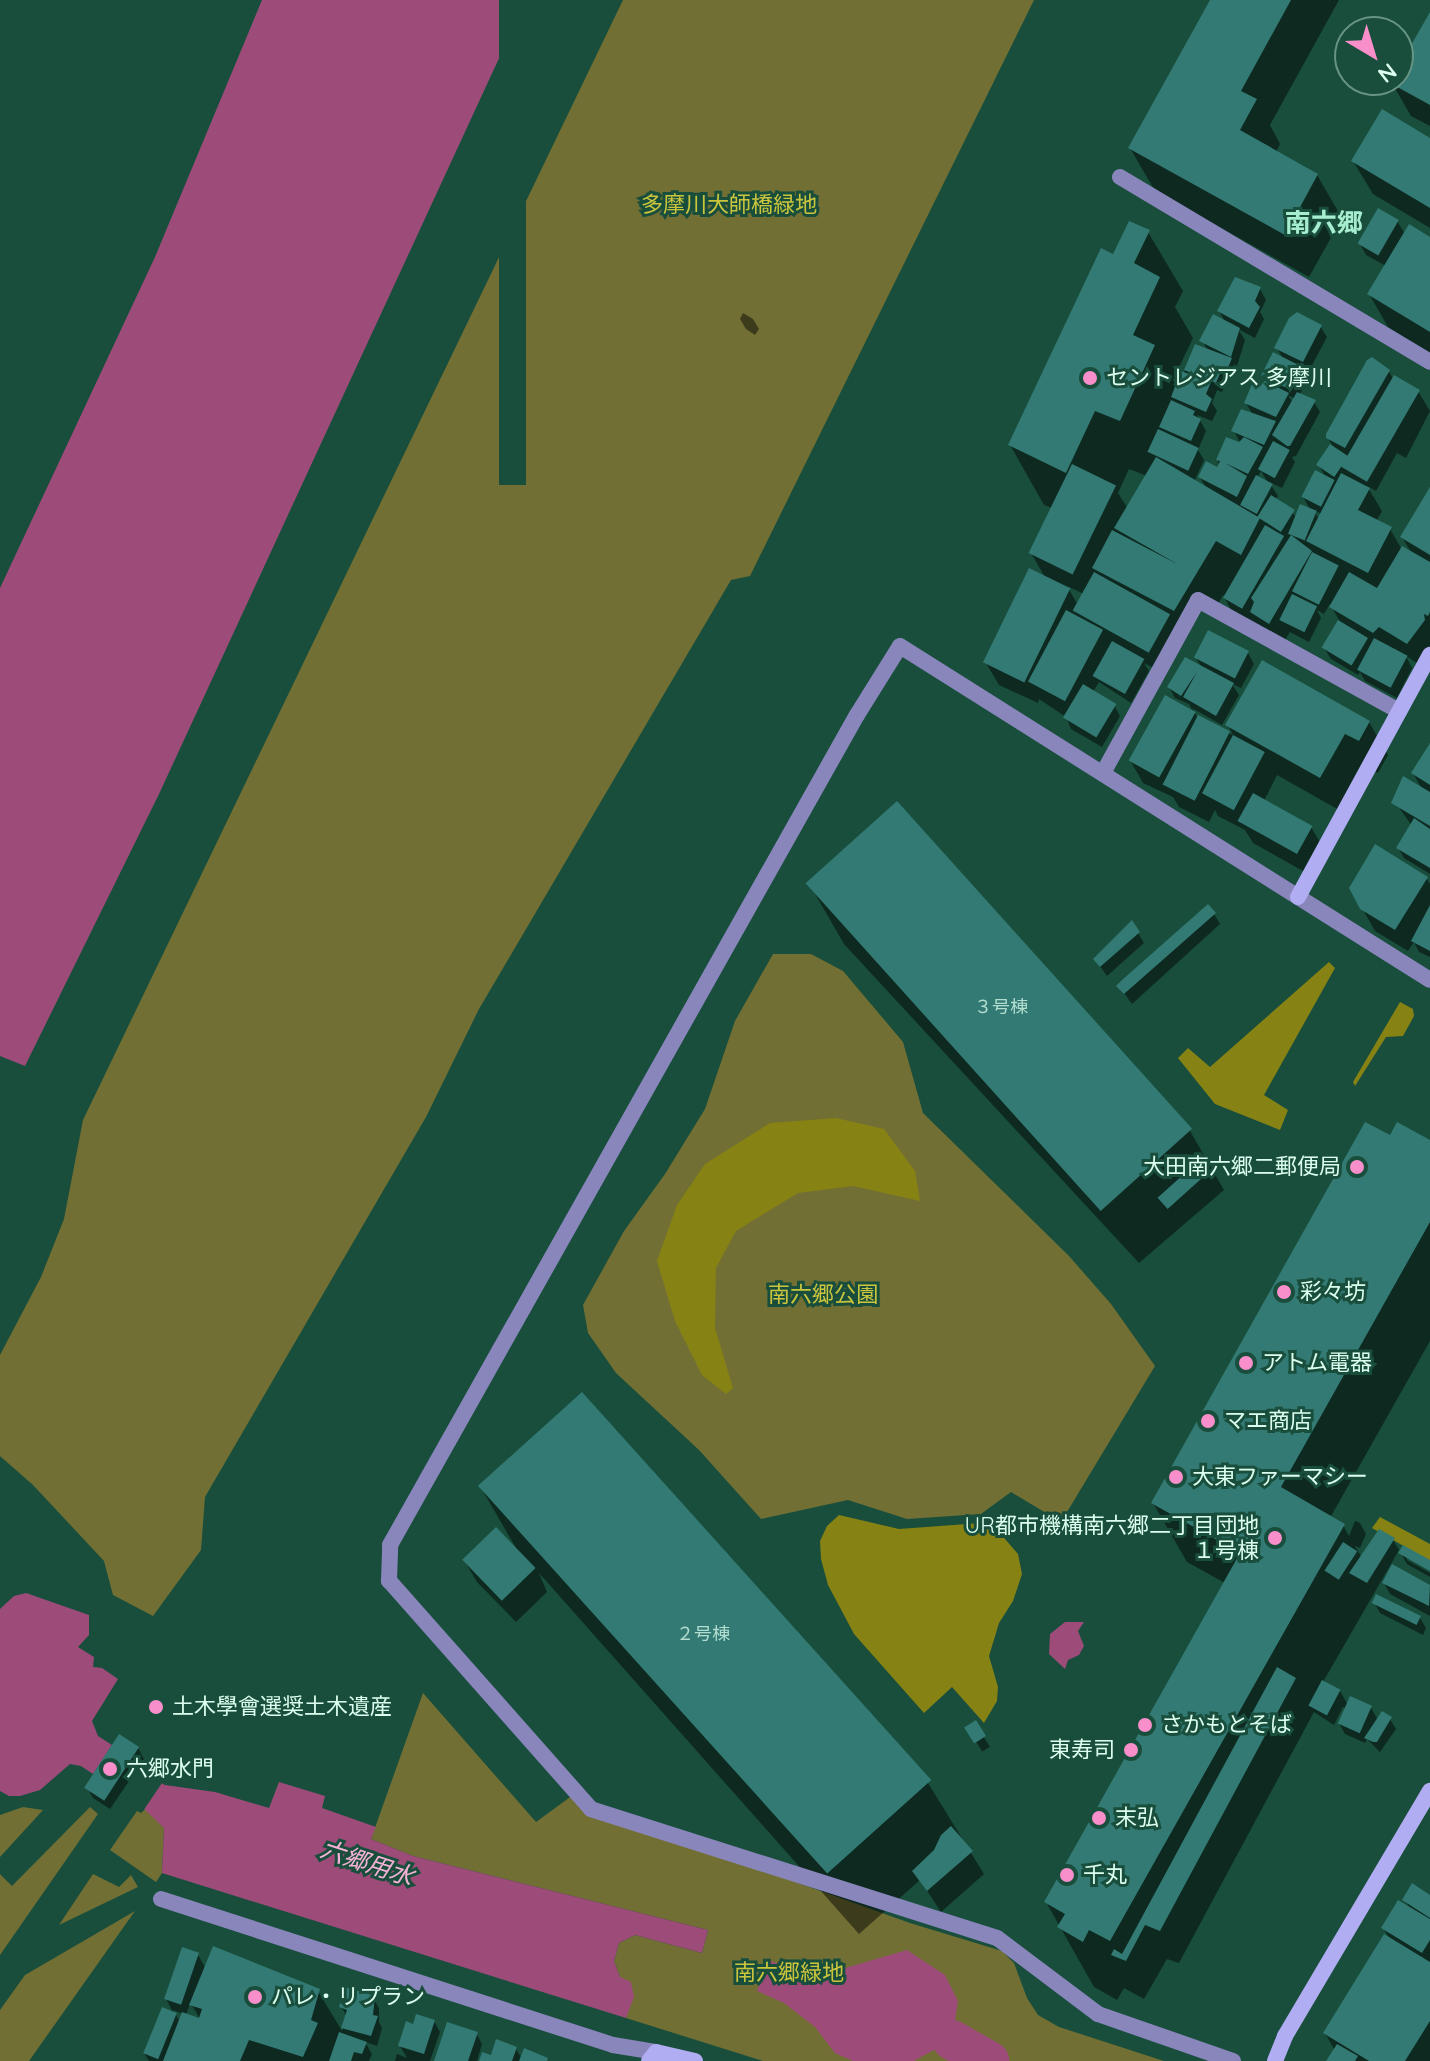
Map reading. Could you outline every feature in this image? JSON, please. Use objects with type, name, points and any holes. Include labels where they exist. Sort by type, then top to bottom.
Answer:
[{"type":"street","points":[[1120,177],[1430,362]]},
{"type":"street","points":[[1103,773],[1198,600],[1399,711]]},
{"type":"street","points":[[1233,2061],[1098,2014],[997,1938],[591,1809],[389,1581],[390,1545],[857,715],[900,646],[1430,980]]},
{"type":"street","points":[[1298,897],[1430,655]]},
{"type":"street","points":[[1275,2061],[1285,2036],[1430,1791]]},
{"type":"street","points":[[161,1899],[613,2045],[652,2056],[695,2061]]},
{"type":"green space","name":"多摩川大師橋緑地","points":[[623,0],[1034,0],[750,576],[731,580],[479,1009],[426,1117],[205,1497],[201,1550],[153,1616],[113,1595],[104,1561],[33,1485],[0,1456],[0,1355],[41,1277],[64,1219],[83,1120]]},
{"type":"green space","name":"南六郷公園","points":[[773,954],[811,954],[843,971],[903,1042],[923,1113],[1069,1256],[1111,1304],[1155,1366],[1061,1522],[1011,1492],[981,1514],[907,1519],[848,1500],[761,1519],[699,1450],[616,1373],[588,1333],[583,1305],[624,1231],[665,1174],[705,1109],[735,1021]]},
{"type":"green space","name":"南六郷緑地","points":[[423,1693],[536,1822],[577,1792],[592,1809],[910,1923],[1002,1951],[1014,1963],[1027,1998],[1038,2015],[1059,2027],[1164,2061],[763,2061],[626,2018],[630,2003],[614,1961],[619,1943],[635,1935],[702,1953],[708,1930],[413,1856],[371,1839]]},
{"type":"green space","points":[[23,1807],[43,1810],[0,1857],[0,1815]]},
{"type":"green space","points":[[90,1807],[98,1814],[0,1955],[0,1874],[12,1886]]},
{"type":"green space","points":[[146,1808],[164,1828],[162,1873],[156,1882],[110,1850],[137,1811],[141,1813]]},
{"type":"green space","points":[[93,1874],[119,1887],[131,1875],[138,1887],[59,1925]]},
{"type":"green space","points":[[135,1911],[29,2061],[0,2061],[0,2010],[25,1975]]},
{"type":"shaded area","points":[[1329,962],[1335,968],[1264,1095],[1288,1110],[1280,1130],[1215,1104],[1178,1058],[1188,1048],[1210,1067]]},
{"type":"shaded area","points":[[1400,1002],[1413,1009],[1414,1016],[1403,1036],[1386,1037],[1355,1086],[1353,1082]]},
{"type":"shaded area","points":[[836,1118],[884,1129],[915,1171],[920,1201],[853,1186],[798,1193],[736,1231],[716,1268],[715,1328],[733,1388],[726,1394],[702,1375],[675,1321],[657,1261],[677,1205],[705,1164],[770,1123]]},
{"type":"shaded area","points":[[839,1515],[899,1529],[981,1523],[999,1532],[1018,1554],[1022,1574],[1013,1601],[999,1623],[989,1656],[998,1687],[997,1701],[984,1723],[952,1687],[924,1713],[854,1634],[828,1585],[821,1559],[820,1541],[827,1526]]},
{"type":"shaded area","points":[[1380,1517],[1430,1544],[1430,1561],[1372,1528]]},
{"type":"water","points":[[262,0],[526,0],[159,794],[25,1066],[0,1056],[0,588],[155,257]]},
{"type":"water","points":[[26,1593],[89,1615],[89,1635],[78,1647],[94,1657],[93,1667],[102,1668],[118,1679],[92,1721],[98,1736],[112,1745],[93,1774],[81,1766],[70,1764],[40,1790],[9,1796],[0,1791],[0,1609],[14,1596]]},
{"type":"water","points":[[1065,1622],[1084,1622],[1078,1631],[1084,1646],[1079,1655],[1068,1660],[1065,1669],[1049,1654],[1050,1634]]},
{"type":"water","name":"六郷用水","points":[[127,1765],[165,1785],[215,1792],[269,1808],[279,1782],[325,1796],[322,1808],[376,1827],[371,1839],[413,1856],[708,1930],[702,1953],[635,1935],[619,1943],[614,1961],[620,1977],[631,1982],[634,1997],[626,2018],[162,1873],[164,1828],[116,1782]]},
{"type":"water","points":[[907,1950],[945,1975],[958,2001],[952,2040],[914,2061],[853,2061],[835,2053],[815,2027],[784,2003],[757,1991],[768,1960],[806,1974],[828,1973]]},
{"type":"pier","points":[[499,0],[526,0],[526,485],[499,485]]},
{"type":"pier","points":[[130,1761],[164,1780],[143,1811],[114,1785]]},
{"type":"building","points":[[1210,0],[1291,0],[1241,91],[1257,99],[1240,130],[1318,174],[1285,235],[1128,148]]},
{"type":"building","points":[[1430,12],[1430,105],[1414,96],[1414,40]]},
{"type":"building","points":[[1382,109],[1430,138],[1430,208],[1351,161]]},
{"type":"building","points":[[1378,208],[1399,220],[1378,256],[1358,244]]},
{"type":"building","name":"セントレジアス 多摩川","points":[[1129,221],[1150,230],[1134,263],[1160,277],[1133,335],[1155,345],[1120,421],[1095,411],[1066,473],[1008,445],[1101,248],[1113,254]]},
{"type":"building","points":[[1409,224],[1430,237],[1430,332],[1367,294]]},
{"type":"building","points":[[1235,277],[1261,287],[1255,301],[1260,307],[1249,328],[1217,311]]},
{"type":"building","points":[[1297,312],[1322,325],[1303,362],[1274,348],[1289,318]]},
{"type":"building","points":[[1213,314],[1240,328],[1231,357],[1199,341]]},
{"type":"building","points":[[1195,344],[1232,358],[1228,368],[1222,369],[1216,383],[1184,370]]},
{"type":"building","points":[[1273,352],[1303,367],[1291,391],[1261,375]]},
{"type":"building","points":[[1372,357],[1390,370],[1345,448],[1326,438],[1326,434],[1367,360]]},
{"type":"building","points":[[1181,371],[1211,382],[1206,394],[1212,399],[1206,412],[1171,397]]},
{"type":"building","points":[[1394,375],[1420,390],[1367,482],[1341,467]]},
{"type":"building","points":[[1265,381],[1289,393],[1276,417],[1244,403],[1252,384],[1259,387]]},
{"type":"building","points":[[1297,392],[1316,400],[1290,446],[1287,446],[1272,435]]},
{"type":"building","points":[[1171,400],[1195,411],[1193,415],[1201,419],[1191,441],[1159,427]]},
{"type":"building","points":[[1241,409],[1276,421],[1264,445],[1231,431]]},
{"type":"building","points":[[1158,429],[1199,448],[1188,471],[1147,452]]},
{"type":"building","points":[[1226,437],[1239,442],[1244,437],[1263,447],[1248,474],[1225,463],[1247,476],[1237,497],[1198,477],[1206,461],[1217,467],[1220,461],[1216,460]]},
{"type":"building","points":[[1273,441],[1290,450],[1275,478],[1258,469]]},
{"type":"building","points":[[1330,444],[1348,456],[1334,477],[1316,465]]},
{"type":"building","points":[[1156,457],[1260,518],[1241,555],[1216,541],[1174,611],[1092,568],[1112,530],[1179,565],[1114,528]]},
{"type":"building","points":[[1072,464],[1116,485],[1073,574],[1029,553]]},
{"type":"building","points":[[1315,470],[1335,480],[1321,507],[1301,497]]},
{"type":"building","points":[[1341,473],[1370,488],[1358,510],[1392,527],[1368,573],[1306,541]]},
{"type":"building","points":[[1256,475],[1273,484],[1257,514],[1240,505]]},
{"type":"building","points":[[1430,487],[1430,555],[1400,537]]},
{"type":"building","points":[[1271,495],[1295,510],[1281,532],[1257,517]]},
{"type":"building","points":[[1300,504],[1317,511],[1305,540],[1288,534]]},
{"type":"building","points":[[1265,525],[1284,536],[1242,609],[1223,598]]},
{"type":"building","points":[[1291,535],[1312,551],[1269,624],[1250,612],[1254,602],[1251,598]]},
{"type":"building","points":[[1402,546],[1430,562],[1430,612],[1428,616],[1424,614],[1425,620],[1407,644],[1379,627],[1373,633],[1329,607],[1349,572],[1377,588]]},
{"type":"building","points":[[1312,552],[1339,566],[1319,605],[1292,591]]},
{"type":"building","points":[[1029,568],[1070,588],[1024,683],[983,662]]},
{"type":"building","points":[[1094,572],[1170,614],[1149,653],[1073,610]]},
{"type":"building","points":[[1292,594],[1317,606],[1304,632],[1279,620]]},
{"type":"building","points":[[1066,610],[1103,630],[1065,701],[1028,682]]},
{"type":"building","points":[[1338,620],[1368,638],[1352,665],[1322,647]]},
{"type":"building","points":[[1208,630],[1249,651],[1235,679],[1194,658]]},
{"type":"building","points":[[1374,638],[1408,656],[1391,688],[1357,670]]},
{"type":"building","points":[[1112,641],[1144,659],[1125,694],[1093,676]]},
{"type":"building","points":[[1185,657],[1234,683],[1216,716],[1183,697],[1197,672],[1181,696],[1167,687]]},
{"type":"building","points":[[1262,660],[1370,721],[1359,741],[1345,734],[1320,778],[1225,725]]},
{"type":"building","points":[[1083,684],[1116,704],[1096,738],[1063,717]]},
{"type":"building","points":[[1165,695],[1196,712],[1159,778],[1129,761]]},
{"type":"building","points":[[1198,715],[1230,731],[1195,801],[1163,784]]},
{"type":"building","points":[[1233,735],[1265,752],[1234,810],[1202,793]]},
{"type":"building","points":[[1430,743],[1430,785],[1411,773]]},
{"type":"building","points":[[1403,776],[1430,792],[1430,826],[1391,803]]},
{"type":"building","points":[[1253,793],[1312,826],[1297,854],[1237,821]]},
{"type":"building","points":[[897,801],[1192,1129],[1101,1211],[806,883]]},
{"type":"building","points":[[1414,818],[1430,829],[1430,868],[1396,848]]},
{"type":"building","points":[[1375,844],[1428,877],[1395,930],[1360,909],[1349,888]]},
{"type":"building","points":[[1208,904],[1216,913],[1124,994],[1116,986],[1122,980]]},
{"type":"building","points":[[1430,905],[1430,951],[1411,941]]},
{"type":"building","points":[[1132,920],[1140,932],[1100,967],[1093,959]]},
{"type":"building","name":"UR都市機構南六郷二丁目団地 １号棟","points":[[1365,1122],[1390,1135],[1397,1122],[1430,1140],[1430,1222],[1281,1487],[1345,1524],[1110,1941],[1089,1930],[1083,1942],[1057,1927],[1065,1914],[1044,1902],[1240,1553],[1151,1503]]},
{"type":"building","points":[[1194,1165],[1204,1176],[1168,1209],[1158,1198]]},
{"type":"building","points":[[582,1392],[931,1780],[827,1874],[478,1486]]},
{"type":"building","points":[[496,1527],[536,1568],[502,1601],[462,1560]]},
{"type":"building","points":[[1379,1529],[1395,1538],[1367,1583],[1349,1573]]},
{"type":"building","points":[[1343,1542],[1357,1551],[1339,1580],[1324,1571]]},
{"type":"building","points":[[1403,1545],[1430,1560],[1430,1571],[1398,1553]]},
{"type":"building","points":[[1392,1564],[1430,1585],[1429,1606],[1382,1583]]},
{"type":"building","points":[[1376,1594],[1421,1616],[1417,1625],[1372,1603]]},
{"type":"building","points":[[1277,1667],[1296,1678],[1160,1931],[1145,1925],[1126,1961],[1111,1955],[1114,1949],[1122,1954]]},
{"type":"building","points":[[1322,1680],[1341,1690],[1327,1715],[1308,1706]]},
{"type":"building","points":[[1350,1696],[1372,1706],[1360,1733],[1338,1723]]},
{"type":"building","points":[[1382,1711],[1392,1717],[1377,1742],[1364,1738]]},
{"type":"building","points":[[976,1720],[986,1736],[974,1744],[964,1727]]},
{"type":"building","name":"六郷水門","points":[[119,1734],[139,1747],[104,1801],[84,1788]]},
{"type":"building","points":[[951,1826],[973,1851],[927,1891],[912,1871],[934,1850],[941,1835]]},
{"type":"building","points":[[1412,1883],[1430,1895],[1430,1918],[1402,1900]]},
{"type":"building","points":[[1398,1900],[1430,1919],[1430,1940],[1422,1953],[1381,1928]]},
{"type":"building","points":[[1384,1934],[1430,1962],[1430,2021],[1405,2061],[1369,2061],[1323,2033]]},
{"type":"building","name":"パレ・リプラン","points":[[213,1946],[320,1989],[311,2020],[318,2023],[303,2057],[249,2040],[240,2061],[163,2061],[182,2012],[199,2018],[202,2009],[189,2005]]},
{"type":"building","points":[[182,1947],[199,1953],[181,2005],[164,1999]]},
{"type":"building","points":[[345,1987],[375,1996],[373,2015],[378,2016],[371,2036],[341,2028],[347,2010],[339,2007]]},
{"type":"building","points":[[162,2007],[177,2013],[158,2059],[143,2053]]},
{"type":"building","points":[[416,2014],[435,2020],[424,2054],[398,2046],[406,2021],[413,2024]]},
{"type":"building","points":[[447,2022],[478,2032],[468,2061],[434,2061]]},
{"type":"building","points":[[339,2032],[367,2042],[362,2054],[354,2052],[351,2061],[329,2061]]},
{"type":"building","points":[[496,2039],[517,2047],[512,2061],[479,2061],[482,2052],[491,2055]]},
{"type":"building","points":[[1337,2044],[1358,2056],[1355,2061],[1326,2061]]},
{"type":"building","points":[[524,2048],[548,2058],[547,2061],[519,2061]]},
{"type":"waterway","points":[[952,2040],[989,2061]]},
{"type":"place","name":"セントレジアス 多摩川","points":[[1090,378]]},
{"type":"place","name":"大田南六郷二郵便局","points":[[1357,1167]]},
{"type":"place","name":"彩々坊","points":[[1284,1292]]},
{"type":"place","name":"アトム電器","points":[[1246,1363]]},
{"type":"place","name":"マエ商店","points":[[1208,1421]]},
{"type":"place","name":"大東ファーマシー","points":[[1176,1477]]},
{"type":"place","name":"UR都市機構南六郷二丁目団地 １号棟","points":[[1275,1538]]},
{"type":"place","name":"土木學會選奨土木遺産","points":[[156,1707]]},
{"type":"place","name":"さかもとそば","points":[[1145,1725]]},
{"type":"place","name":"東寿司","points":[[1131,1750]]},
{"type":"place","name":"六郷水門","points":[[110,1769]]},
{"type":"place","name":"末弘","points":[[1099,1818]]},
{"type":"place","name":"千丸","points":[[1067,1875]]},
{"type":"place","name":"パレ・リプラン","points":[[255,1997]]},
{"type":"district","name":"南六郷","points":[[1324,223]]}]
